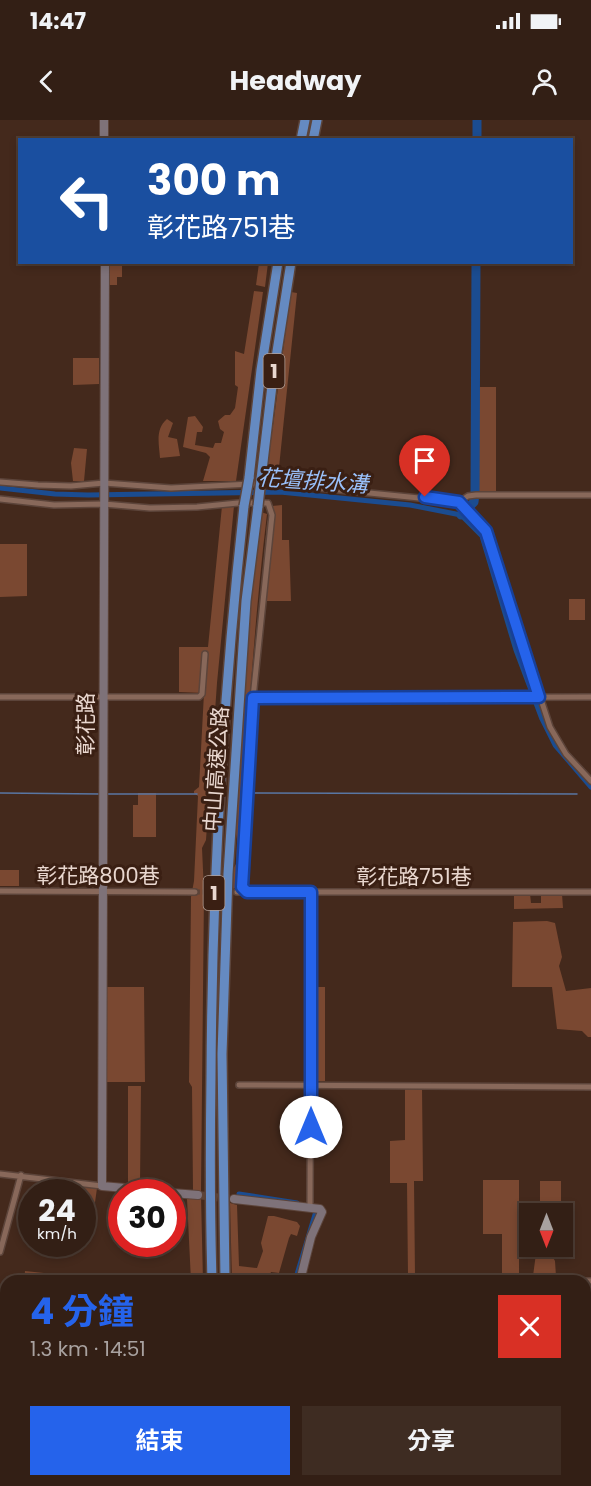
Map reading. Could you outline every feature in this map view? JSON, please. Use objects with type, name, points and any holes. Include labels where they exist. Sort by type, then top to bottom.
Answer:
[{"type":"highway","points":[[301,138],[305,120]]},
{"type":"highway","points":[[313,138],[317,120]]},
{"type":"highway","name":"中山高速公路","points":[[212,1275],[211,974],[217,823],[231,630],[244,506],[261,370],[278,264]]},
{"type":"highway","name":"中山高速公路","points":[[225,1275],[222,1054],[228,874],[245,611],[264,504],[261,479],[273,377],[291,264]]},
{"type":"street","points":[[104,120],[104,138]]},
{"type":"street","name":"彰花路","points":[[102,1186],[105,264]]},
{"type":"street","points":[[0,482],[171,488],[270,483],[459,502],[468,496],[476,495],[591,495]]},
{"type":"street","points":[[0,499],[54,505],[104,502],[150,508],[238,503],[264,504],[272,515],[253,698],[242,887],[247,892]]},
{"type":"street","points":[[459,502],[486,531],[550,727],[566,754],[591,781]]},
{"type":"street","points":[[0,697],[199,697],[202,694],[205,654]]},
{"type":"street","points":[[253,698],[591,697]]},
{"type":"street","name":"彰花路800巷","points":[[0,891],[195,892]]},
{"type":"street","name":"彰花路751巷","points":[[237,892],[591,892]]},
{"type":"street","points":[[310,1208],[311,892]]},
{"type":"street","points":[[239,1085],[591,1087]]},
{"type":"street","points":[[0,1174],[108,1187]]},
{"type":"street","points":[[0,1252],[21,1175]]},
{"type":"street","points":[[186,1194],[198,1195]]},
{"type":"street","points":[[234,1199],[321,1209],[322,1216],[311,1237],[301,1275]]},
{"type":"shaded area","points":[[105,264],[122,264],[122,277],[117,277],[117,285],[106,285]]},
{"type":"shaded area","points":[[259,264],[268,264],[265,287],[256,285]]},
{"type":"shaded area","points":[[254,291],[263,292],[236,481],[203,481],[210,457],[206,453],[183,447],[188,417],[195,416],[203,427],[202,432],[197,432],[195,445],[213,448],[215,443],[221,443],[224,432],[220,429],[218,421],[225,415],[230,415],[235,408],[238,387],[235,385],[235,351],[244,354]]},
{"type":"shaded area","points":[[291,292],[297,293],[278,477],[266,477]]},
{"type":"shaded area","points":[[73,358],[99,358],[99,384],[73,385]]},
{"type":"shaded area","points":[[476,387],[496,387],[496,491],[476,491]]},
{"type":"shaded area","points":[[167,419],[173,423],[168,437],[177,439],[180,456],[160,458],[159,432]]},
{"type":"shaded area","points":[[74,448],[87,449],[84,481],[73,481],[71,463]]},
{"type":"shaded area","points":[[282,505],[282,540],[289,540],[291,601],[260,601],[267,523],[272,506]]},
{"type":"shaded area","points":[[222,506],[234,506],[217,683],[206,840],[202,848],[204,892],[201,1191],[193,1191],[192,1087],[189,1082],[191,897],[194,881],[198,796],[194,791],[199,787],[204,693],[179,692],[179,647],[208,647]]},
{"type":"shaded area","points":[[261,512],[267,514],[250,700],[242,811],[241,862],[239,881],[236,888],[232,889],[232,871],[236,864],[237,839],[234,823],[247,641]]},
{"type":"shaded area","points":[[0,544],[27,544],[27,596],[0,597]]},
{"type":"shaded area","points":[[569,599],[585,599],[585,620],[569,620]]},
{"type":"shaded area","points":[[138,793],[156,793],[156,837],[133,837],[133,805],[138,805]]},
{"type":"shaded area","points":[[0,870],[19,870],[19,886],[0,886]]},
{"type":"shaded area","points":[[514,893],[530,894],[531,903],[541,903],[541,894],[562,894],[563,908],[514,909]]},
{"type":"shaded area","points":[[547,921],[555,923],[562,957],[559,966],[566,991],[591,988],[591,1037],[582,1031],[557,1029],[552,987],[512,987],[513,922]]},
{"type":"shaded area","points":[[104,987],[144,987],[145,1082],[106,1082],[104,1080]]},
{"type":"shaded area","points":[[306,987],[325,987],[325,1081],[306,1081]]},
{"type":"shaded area","points":[[128,1086],[141,1086],[140,1179],[128,1179]]},
{"type":"shaded area","points":[[405,1087],[422,1087],[423,1181],[414,1181],[415,1275],[408,1275],[407,1183],[390,1183],[390,1141],[405,1140]]},
{"type":"shaded area","points":[[483,1180],[519,1180],[519,1275],[502,1275],[502,1234],[483,1234]]},
{"type":"shaded area","points":[[540,1181],[561,1181],[561,1203],[540,1203]]},
{"type":"shaded area","points":[[201,1196],[203,1275],[191,1275],[187,1199]]},
{"type":"shaded area","points":[[230,1203],[237,1205],[239,1266],[257,1268],[263,1251],[261,1243],[268,1216],[297,1222],[300,1226],[297,1236],[291,1234],[289,1238],[279,1273],[232,1275]]},
{"type":"shaded area","points":[[536,1257],[553,1257],[556,1275],[533,1275]]},
{"type":"shaded area","points":[[25,1271],[63,1275],[25,1275]]},
{"type":"waterway","points":[[477,120],[477,138]]},
{"type":"waterway","points":[[461,515],[474,502],[475,494],[476,264]]},
{"type":"waterway","name":"花壇排水溝","points":[[0,488],[88,495],[280,492],[410,505],[461,515],[482,536],[516,650],[542,719],[555,745],[591,787]]},
{"type":"waterway","points":[[0,793],[100,794]]},
{"type":"waterway","points":[[249,793],[577,794]]},
{"type":"waterway","points":[[107,794],[197,794]]},
{"type":"waterway","points":[[239,1194],[297,1203]]},
{"type":"waterway","points":[[297,1275],[317,1208]]},
{"type":"tunnel","points":[[195,892],[237,892]]},
{"type":"tunnel","points":[[198,1195],[229,1199]]},
{"type":"route","points":[[311,1127],[311,892],[247,892],[242,887],[253,698],[539,697],[486,531],[459,502],[425,497]]}]
